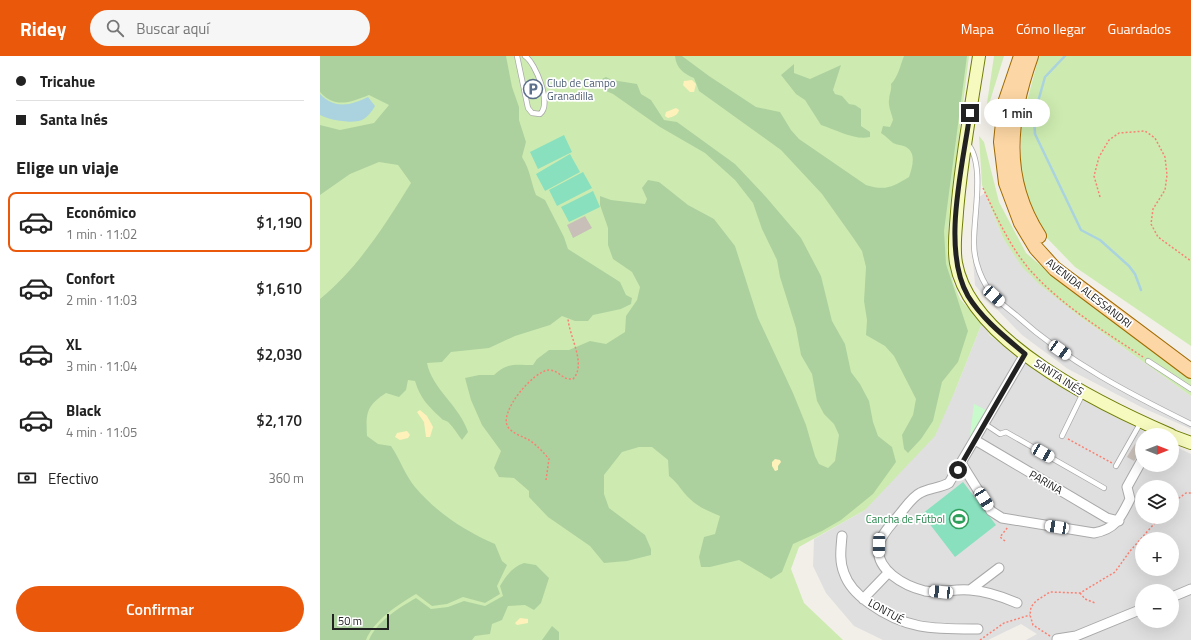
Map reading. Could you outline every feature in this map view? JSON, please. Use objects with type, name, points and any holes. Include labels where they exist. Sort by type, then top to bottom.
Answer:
[{"type":"main road","name":"SANTA INÉS","points":[[979,56],[959,192],[955,240],[958,271],[968,295],[978,310],[1006,338],[1054,376],[1083,393],[1151,428]]},
{"type":"main road","name":"AVENIDA ALESSANDRI","points":[[1021,56],[1005,103],[1001,142],[1006,183],[1021,223],[1036,248],[1055,269],[1191,371]]},
{"type":"main road","name":"AVENIDA ALESSANDRI","points":[[1031,56],[1016,104],[1012,144],[1017,183],[1030,221],[1044,244],[1061,265],[1191,360]]},
{"type":"main road","name":"SANTA INÉS","points":[[1179,438],[1191,443]]},
{"type":"street","points":[[1017,603],[1005,598],[970,590],[941,592],[925,591],[907,585],[889,572],[883,565],[878,555],[879,545],[883,535],[919,493],[942,487],[949,483],[1025,354]]},
{"type":"street","name":"PARINA","points":[[975,440],[1107,518],[1119,521]]},
{"type":"street","points":[[961,463],[991,511],[1002,518],[1094,533],[1103,531],[1119,521],[1130,499],[1127,487],[1135,472]]},
{"type":"street","name":"LONTUÉ","points":[[842,536],[841,557],[844,573],[851,586],[863,599],[880,611],[899,621],[914,626],[941,629],[978,629]]},
{"type":"street","points":[[970,590],[999,568]]},
{"type":"street","points":[[863,599],[889,572]]},
{"type":"street","points":[[1179,594],[1191,589]]},
{"type":"street","points":[[1057,639],[1076,636],[1135,612]]},
{"type":"lane","points":[[517,56],[528,108],[532,113],[540,114],[544,109],[544,98],[536,69],[526,56]]},
{"type":"lane","points":[[966,142],[975,155],[974,244],[981,275],[994,296],[1037,334],[1083,366],[1191,424]]},
{"type":"lane","points":[[1148,360],[1191,388]]},
{"type":"lane","points":[[1062,436],[1083,393]]},
{"type":"lane","points":[[1116,466],[1141,422]]},
{"type":"lane","points":[[985,424],[1000,434],[1006,432],[1104,488]]},
{"type":"path","points":[[1100,197],[1094,176],[1099,157],[1110,140],[1118,133],[1145,131],[1155,138],[1164,157],[1167,175],[1164,190],[1153,209],[1151,224],[1158,237],[1191,261]]},
{"type":"path","points":[[546,480],[549,459],[539,447],[528,439],[514,433],[508,426],[506,419],[508,411],[530,379],[538,373],[550,370],[559,373],[568,379],[574,379],[576,376],[579,362],[568,328],[568,318]]},
{"type":"path","points":[[1062,436],[1116,466]]},
{"type":"path","points":[[1179,498],[1191,493]]},
{"type":"path","points":[[1005,542],[1000,537],[1002,532],[1015,520]]},
{"type":"path","points":[[1057,639],[1033,625],[1030,615],[1031,608],[1036,601],[1050,592],[1080,593],[1115,572],[1130,551],[1154,524]]},
{"type":"path","points":[[1080,593],[1085,599],[1095,603]]},
{"type":"path","points":[[980,640],[1004,623],[1030,615]]},
{"type":"shaded area","points":[[985,193],[1003,238],[1031,276],[1079,316],[1191,396],[1191,429],[1143,408],[1068,369],[1022,335],[982,294],[975,285],[972,249],[979,197]]},
{"type":"shaded area","points":[[982,323],[987,325],[989,335],[1051,379],[1082,399],[1138,428],[1135,428],[1135,472],[1179,472],[1179,448],[1191,454],[1191,640],[1026,640],[1037,634],[1021,624],[988,640],[883,640],[854,626],[826,593],[813,566],[814,539],[865,510],[955,391]]},
{"type":"green space","name":"Club de Campo Granadilla","points":[[320,56],[969,56],[950,207],[947,251],[953,282],[960,299],[982,323],[935,436],[865,510],[799,547],[791,569],[804,603],[843,640],[320,640]]},
{"type":"green space","points":[[320,56],[506,56],[512,87],[519,107],[519,120],[526,142],[522,157],[529,171],[536,195],[545,200],[564,237],[568,249],[620,282],[626,295],[632,298],[631,304],[621,309],[593,315],[588,321],[575,321],[562,316],[550,325],[515,336],[489,348],[451,352],[442,362],[427,363],[434,381],[464,423],[468,432],[462,440],[448,422],[432,410],[419,392],[415,381],[408,380],[406,390],[399,397],[386,393],[374,402],[367,416],[367,436],[378,444],[391,446],[415,487],[442,513],[462,527],[495,544],[502,561],[507,565],[497,586],[500,594],[485,603],[463,597],[447,604],[432,606],[416,594],[387,614],[375,626],[366,640],[320,640],[320,299],[347,274],[359,260],[381,230],[411,183],[398,165],[379,162],[350,174],[320,195],[320,125],[340,130],[374,123],[389,105],[369,95],[350,102],[331,101],[320,92]]},
{"type":"green space","points":[[675,56],[682,56],[756,107],[780,112],[791,130],[799,139],[866,185],[884,188],[893,186],[909,177],[913,161],[912,153],[906,147],[893,143],[881,133],[883,126],[890,127],[893,120],[889,103],[891,84],[897,75],[904,56],[967,56],[944,231],[946,264],[968,331],[958,362],[942,382],[933,421],[921,439],[908,453],[904,449],[902,435],[913,415],[916,399],[894,356],[885,346],[866,335],[867,320],[864,301],[866,267],[862,251],[822,194],[781,150],[699,91],[694,78],[681,70],[677,64]]},
{"type":"green space","points":[[994,56],[1004,56],[985,117]]},
{"type":"green space","points":[[1039,56],[1191,56],[1191,346],[1075,267],[1043,234],[1021,183],[1021,124]]},
{"type":"green space","points":[[794,64],[794,73],[810,79],[841,65],[833,90],[835,94],[842,96],[849,104],[855,105],[861,109],[861,126],[870,132],[870,137],[864,138],[852,136],[821,125],[805,100],[796,94],[781,75]]},
{"type":"green space","points":[[606,77],[612,80],[637,84],[641,94],[651,100],[664,120],[677,122],[735,164],[801,238],[821,276],[832,321],[845,344],[851,372],[860,384],[869,401],[873,422],[878,436],[892,447],[896,462],[873,494],[841,520],[822,531],[793,544],[782,572],[771,579],[739,560],[710,567],[701,567],[699,557],[704,537],[715,534],[720,516],[700,507],[687,496],[669,476],[668,460],[652,447],[639,447],[622,452],[604,475],[604,494],[609,508],[645,535],[651,549],[651,555],[627,561],[604,563],[590,546],[548,517],[529,497],[529,491],[514,478],[499,477],[494,468],[501,451],[482,425],[471,400],[465,378],[479,375],[494,375],[503,368],[512,365],[533,365],[537,359],[549,350],[569,350],[590,341],[606,344],[625,332],[626,316],[637,300],[640,287],[632,272],[613,259],[608,245],[608,228],[600,205],[600,196],[611,200],[645,204],[647,199],[642,188],[648,180],[659,182],[688,205],[714,219],[735,246],[758,318],[793,393],[806,425],[815,456],[819,464],[828,468],[835,461],[839,435],[834,424],[824,414],[817,401],[812,374],[801,355],[796,328],[780,277],[777,260],[762,229],[753,203],[735,180],[705,153],[660,127],[613,94],[606,91],[602,79]]},
{"type":"green space","points":[[564,135],[572,152],[538,169],[530,152]]},
{"type":"green space","points":[[979,136],[984,142],[999,202],[1026,253],[1071,291],[1191,378],[1191,396],[1079,316],[1040,285],[1022,267],[1003,238],[982,185]]},
{"type":"green space","points":[[570,154],[580,172],[545,191],[536,174]]},
{"type":"green space","points":[[583,172],[592,188],[557,206],[549,190]]},
{"type":"green space","points":[[593,191],[600,207],[569,222],[561,207]]},
{"type":"green space","points":[[987,325],[1017,354],[1016,356],[989,334]]},
{"type":"green space","points":[[974,404],[988,411],[969,443]]},
{"type":"green space","name":"Cancha de Fútbol","points":[[963,482],[996,525],[955,557],[922,514]]},
{"type":"green space","points":[[524,563],[536,565],[549,578],[541,603],[534,610],[525,605],[508,606],[502,620],[492,624],[490,634],[475,636],[472,640],[369,640],[372,633],[383,621],[396,610],[416,598],[431,609],[448,607],[464,601],[485,606],[503,596],[500,586],[502,582],[513,569]]},
{"type":"green space","points":[[552,626],[559,632],[559,640],[542,640]]},
{"type":"sand","points":[[692,80],[696,84],[694,92],[690,92],[683,85],[684,81]]},
{"type":"sand","points":[[676,108],[679,110],[675,116],[668,118],[665,116],[666,112]]},
{"type":"sand","points":[[420,410],[427,416],[433,427],[430,437],[426,437],[424,422],[417,412]]},
{"type":"sand","points":[[407,431],[410,435],[408,438],[400,440],[395,437],[397,433]]},
{"type":"sand","points":[[775,459],[780,460],[781,462],[778,466],[778,470],[775,471],[772,466],[772,462]]},
{"type":"sand","points":[[520,618],[528,619],[528,623],[517,625],[515,623]]},
{"type":"water","points":[[320,94],[326,99],[338,104],[350,104],[368,97],[375,106],[368,116],[362,120],[352,122],[335,120],[320,115]]},
{"type":"building","points":[[585,216],[592,228],[573,238],[567,225]]},
{"type":"building","points":[[1135,444],[1135,460],[1134,461],[1127,457]]},
{"type":"waterway","points":[[1065,56],[1045,77],[1034,116],[1035,134],[1081,230],[1100,240],[1129,266],[1135,274],[1141,290]]},
{"type":"place","name":"Club de Campo Granadilla","points":[[533,89]]},
{"type":"place","name":"Cancha de Fútbol","points":[[959,519]]},
{"type":"route","points":[[958,470],[1025,354],[1006,338],[972,303],[960,279],[958,271],[954,244],[957,207],[970,113]]}]
